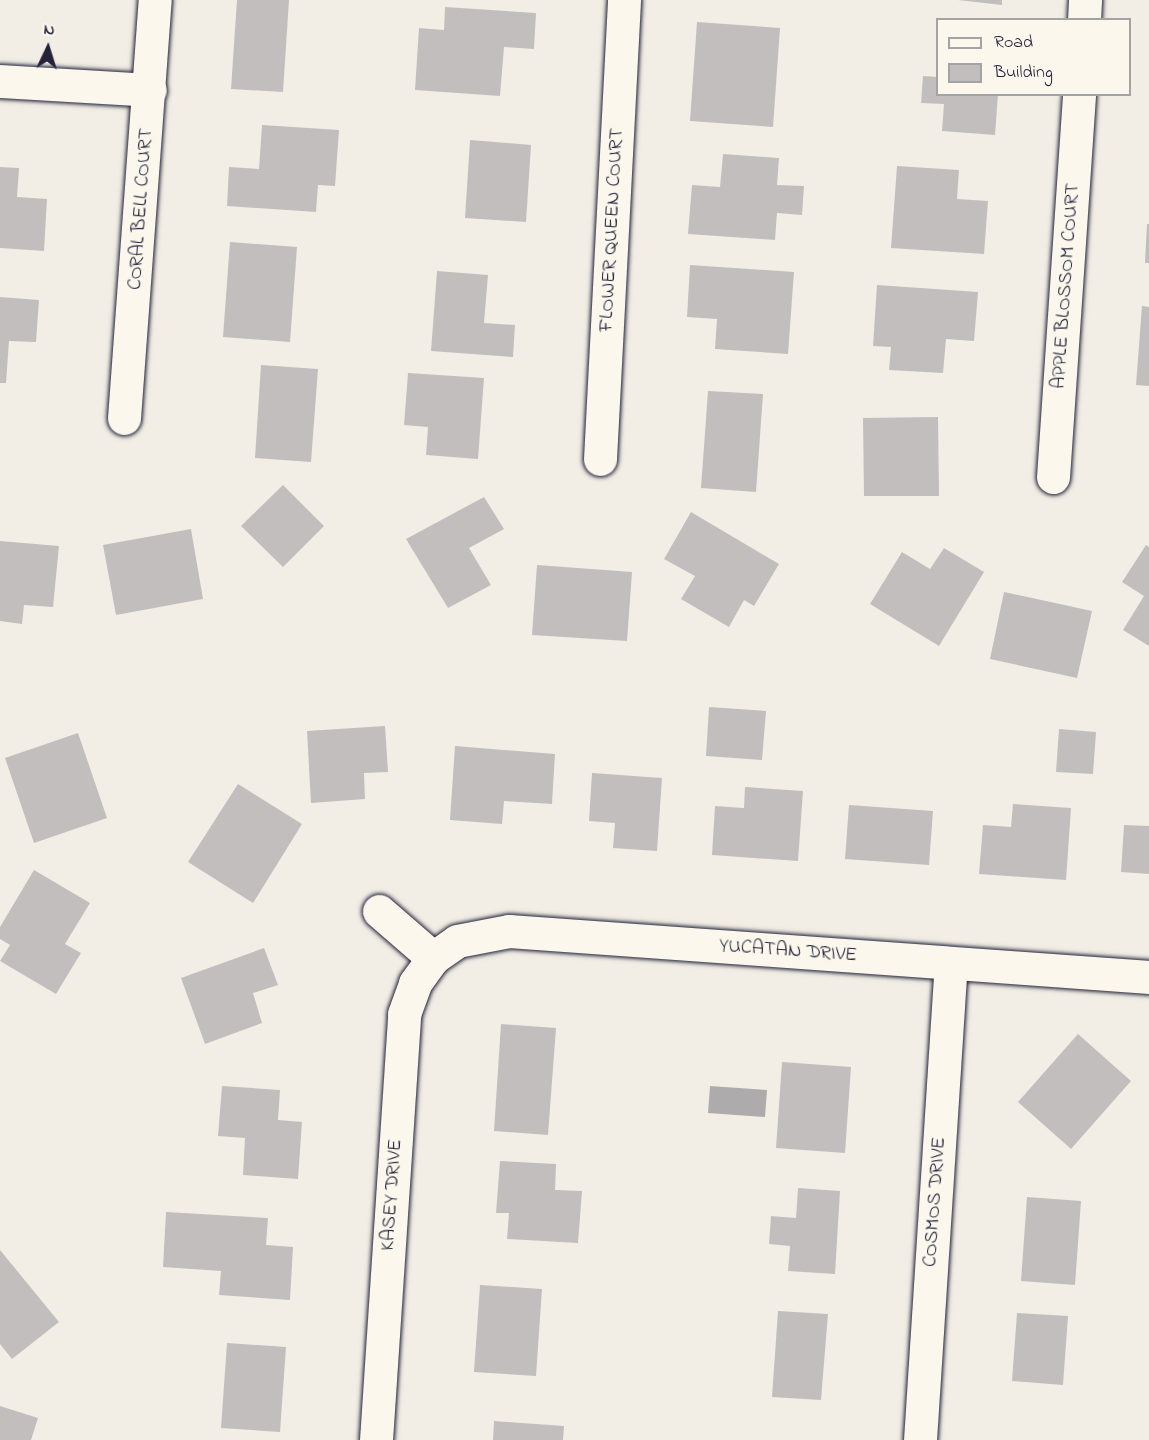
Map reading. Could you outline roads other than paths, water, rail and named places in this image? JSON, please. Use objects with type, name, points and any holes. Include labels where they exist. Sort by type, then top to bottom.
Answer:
[{"type":"street","name":"CORAL BELL COURT","points":[[124,418],[155,0]]},
{"type":"street","name":"FLOWER QUEEN COURT","points":[[600,459],[624,0]]},
{"type":"street","points":[[1084,18],[1085,0]]},
{"type":"street","points":[[0,81],[150,90]]},
{"type":"street","name":"APPLE BLOSSOM COURT","points":[[1053,477],[1079,96]]},
{"type":"street","points":[[379,911],[434,958]]},
{"type":"street","name":"YUCATAN DRIVE","points":[[434,958],[457,941],[509,930],[1149,977]]},
{"type":"street","name":"KASEY DRIVE","points":[[376,1440],[404,1014],[415,983],[434,958]]},
{"type":"street","name":"COSMOS DRIVE","points":[[920,1440],[951,964]]}]
